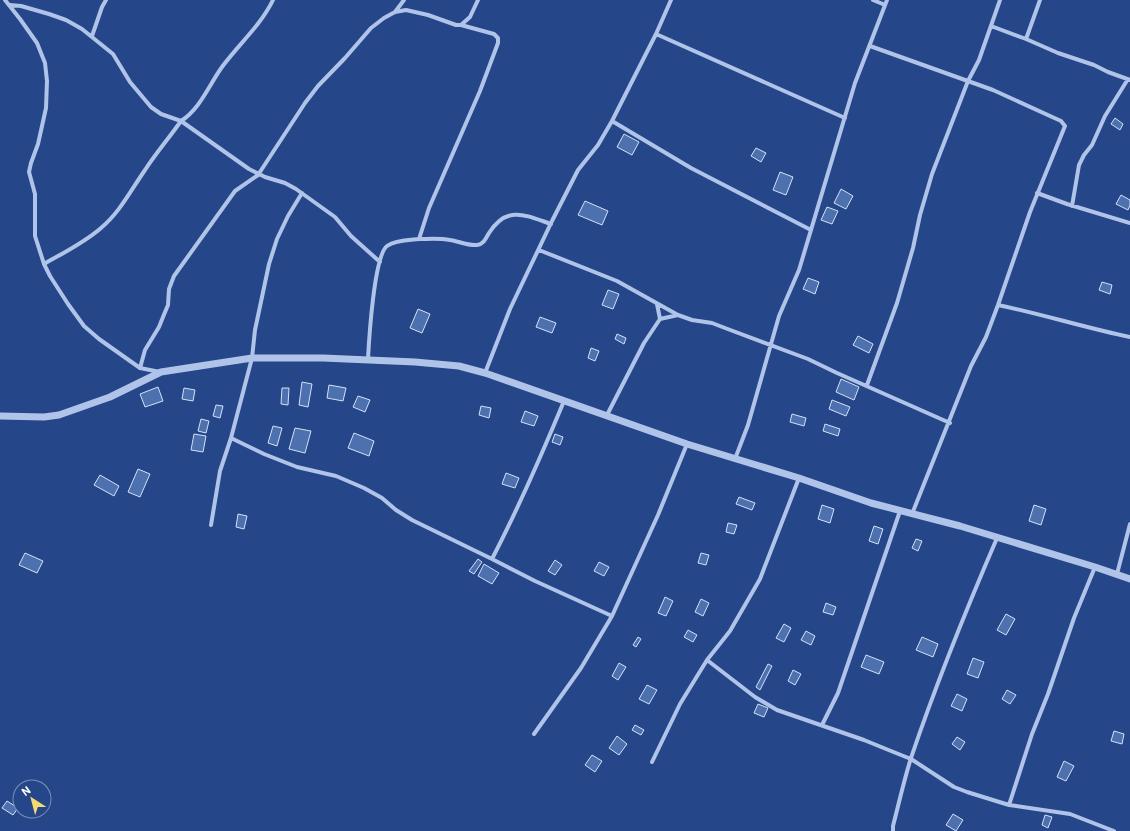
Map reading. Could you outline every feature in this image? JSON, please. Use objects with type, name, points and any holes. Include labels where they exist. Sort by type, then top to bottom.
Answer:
[{"type":"street","points":[[5,0],[37,43],[45,63],[47,80],[46,108],[38,144],[30,163],[29,172],[35,194],[35,236],[44,264],[68,304],[84,326],[99,339],[140,368],[161,372]]},
{"type":"street","points":[[92,36],[100,12],[106,0]]},
{"type":"street","points":[[44,264],[77,245],[101,228],[112,217],[181,121],[188,117],[197,105],[223,65],[263,17],[273,0]]},
{"type":"street","points":[[395,12],[404,0]]},
{"type":"street","points":[[461,25],[470,17],[478,0]]},
{"type":"street","points":[[485,373],[510,310],[551,224],[578,170],[598,145],[612,121],[656,34],[671,0]]},
{"type":"street","points":[[735,460],[748,425],[779,316],[799,270],[855,83],[886,2],[873,0]]},
{"type":"street","points":[[867,386],[897,303],[932,174],[968,82],[979,60],[1000,0]]},
{"type":"street","points":[[1026,39],[1040,0]]},
{"type":"street","points":[[10,5],[35,9],[66,20],[92,36],[113,54],[130,82],[151,107],[161,114],[181,121],[258,175],[285,183],[302,193],[335,217],[351,236],[380,262]]},
{"type":"street","points":[[140,368],[145,350],[159,327],[168,305],[169,289],[174,276],[234,191],[258,175],[305,103],[318,86],[371,28],[395,12],[406,10],[456,25],[494,34],[498,38],[498,43],[480,91],[429,208],[418,240]]},
{"type":"street","points":[[991,26],[1129,79],[1106,116],[1092,145],[1079,165],[1072,206]]},
{"type":"street","points":[[656,34],[845,118]]},
{"type":"street","points":[[870,46],[993,90],[1041,111],[1061,121],[1065,126],[1021,234],[986,337],[972,366],[912,514]]},
{"type":"street","points":[[612,121],[691,168],[811,230]]},
{"type":"street","points":[[211,525],[220,471],[231,438],[252,358],[255,330],[269,264],[277,239],[302,193]]},
{"type":"street","points":[[1037,193],[1072,206],[1130,222]]},
{"type":"street","points":[[368,359],[372,301],[382,252],[387,246],[396,242],[418,240],[448,240],[479,245],[484,242],[493,227],[501,219],[512,214],[529,216],[551,224]]},
{"type":"street","points":[[539,250],[617,281],[678,315],[692,320],[712,323],[808,359],[950,423]]},
{"type":"street","points":[[657,304],[660,319]]},
{"type":"street","points":[[998,304],[1130,337]]},
{"type":"street","points":[[606,415],[644,343],[660,319],[678,315]]},
{"type":"street","points":[[0,416],[44,417],[59,414],[110,397],[161,372],[252,358],[368,359],[459,366],[485,373],[735,460],[799,478],[837,492],[900,511],[1095,567],[1130,579]]},
{"type":"street","points":[[492,558],[510,526],[564,401]]},
{"type":"street","points":[[231,438],[264,454],[297,467],[336,476],[364,488],[382,498],[396,510],[412,520],[492,558],[535,581],[612,616]]},
{"type":"street","points":[[534,734],[581,668],[612,616],[658,515],[687,444]]},
{"type":"street","points":[[652,762],[680,704],[708,660],[730,632],[760,579],[799,478]]},
{"type":"street","points":[[822,725],[838,693],[900,511]]},
{"type":"street","points":[[1117,574],[1130,524]]},
{"type":"street","points":[[893,831],[893,826],[911,759],[968,606],[997,538]]},
{"type":"street","points":[[1009,805],[1032,734],[1048,694],[1074,618],[1095,567]]},
{"type":"street","points":[[708,660],[736,683],[777,710],[864,740],[911,759],[954,786],[967,792],[1009,805],[1070,814],[1114,831]]},
{"type":"building","points":[[1115,118],[1123,124],[1120,130],[1111,124]]},
{"type":"building","points":[[624,134],[639,142],[632,155],[617,147]]},
{"type":"building","points":[[756,148],[766,153],[761,162],[751,156]]},
{"type":"building","points":[[780,172],[793,177],[786,195],[773,190]]},
{"type":"building","points":[[841,189],[853,196],[846,209],[834,203]]},
{"type":"building","points":[[1121,195],[1130,200],[1128,210],[1116,204]]},
{"type":"building","points":[[585,201],[608,211],[602,225],[578,215]]},
{"type":"building","points":[[827,207],[838,211],[832,224],[821,220]]},
{"type":"building","points":[[808,278],[819,282],[815,294],[803,289]]},
{"type":"building","points":[[1102,282],[1112,285],[1110,294],[1099,290]]},
{"type":"building","points":[[608,290],[619,294],[613,309],[602,305]]},
{"type":"building","points":[[418,309],[430,314],[422,333],[410,328]]},
{"type":"building","points":[[540,317],[556,323],[552,333],[536,327]]},
{"type":"building","points":[[617,334],[626,338],[624,344],[615,339]]},
{"type":"building","points":[[858,336],[873,344],[869,353],[853,345]]},
{"type":"building","points":[[591,348],[599,351],[595,361],[588,358]]},
{"type":"building","points":[[841,379],[859,387],[854,400],[836,392]]},
{"type":"building","points":[[302,382],[312,384],[308,407],[299,405]]},
{"type":"building","points":[[329,385],[346,388],[343,401],[327,398]]},
{"type":"building","points":[[158,387],[163,401],[145,407],[140,394]]},
{"type":"building","points":[[184,388],[195,390],[193,401],[182,399]]},
{"type":"building","points":[[282,388],[289,388],[288,405],[281,404]]},
{"type":"building","points":[[358,396],[370,400],[365,412],[353,407]]},
{"type":"building","points":[[832,400],[850,407],[846,416],[829,409]]},
{"type":"building","points":[[216,405],[223,406],[220,418],[213,416]]},
{"type":"building","points":[[481,406],[491,408],[489,418],[479,415]]},
{"type":"building","points":[[525,411],[538,416],[534,426],[521,422]]},
{"type":"building","points":[[792,414],[806,418],[804,426],[790,422]]},
{"type":"building","points":[[201,419],[209,421],[206,433],[198,431]]},
{"type":"building","points":[[825,424],[840,429],[838,436],[823,431]]},
{"type":"building","points":[[273,426],[282,428],[277,446],[268,443]]},
{"type":"building","points":[[295,428],[311,431],[305,453],[289,449]]},
{"type":"building","points":[[354,433],[374,441],[369,456],[348,448]]},
{"type":"building","points":[[194,434],[206,436],[203,452],[191,450]]},
{"type":"building","points":[[555,434],[563,437],[560,445],[552,442]]},
{"type":"building","points":[[138,469],[150,474],[140,497],[128,492]]},
{"type":"building","points":[[506,473],[519,478],[515,488],[502,484]]},
{"type":"building","points":[[100,475],[119,486],[114,496],[94,485]]},
{"type":"building","points":[[739,497],[755,503],[752,510],[736,504]]},
{"type":"building","points":[[822,505],[834,509],[830,523],[818,519]]},
{"type":"building","points":[[1034,505],[1046,509],[1041,525],[1029,521]]},
{"type":"building","points":[[238,514],[247,516],[244,529],[236,527]]},
{"type":"building","points":[[728,523],[737,525],[734,534],[726,532]]},
{"type":"building","points":[[874,526],[883,529],[878,544],[869,541]]},
{"type":"building","points":[[916,539],[922,541],[918,551],[912,548]]},
{"type":"building","points":[[25,553],[43,561],[37,573],[19,565]]},
{"type":"building","points":[[701,553],[709,555],[706,565],[698,563]]},
{"type":"building","points":[[478,559],[482,562],[474,574],[469,571]]},
{"type":"building","points":[[555,560],[562,565],[555,575],[548,571]]},
{"type":"building","points":[[599,562],[609,567],[604,576],[594,571]]},
{"type":"building","points":[[484,564],[499,573],[492,584],[478,576]]},
{"type":"building","points":[[665,597],[673,601],[666,616],[658,613]]},
{"type":"building","points":[[701,599],[709,603],[703,616],[695,612]]},
{"type":"building","points":[[826,603],[836,607],[833,615],[823,612]]},
{"type":"building","points":[[1006,614],[1015,619],[1006,635],[997,630]]},
{"type":"building","points":[[784,624],[791,628],[784,642],[776,638]]},
{"type":"building","points":[[688,630],[697,635],[693,642],[684,637]]},
{"type":"building","points":[[806,631],[815,636],[811,645],[801,640]]},
{"type":"building","points":[[638,637],[641,639],[636,647],[633,645]]},
{"type":"building","points":[[922,637],[938,644],[933,657],[916,650]]},
{"type":"building","points":[[866,655],[884,662],[879,674],[861,667]]},
{"type":"building","points":[[973,658],[984,662],[978,678],[967,674]]},
{"type":"building","points":[[619,663],[626,667],[618,680],[612,676]]},
{"type":"building","points":[[768,664],[772,666],[760,690],[756,687]]},
{"type":"building","points":[[793,670],[801,674],[795,685],[788,681]]},
{"type":"building","points":[[647,685],[657,690],[649,704],[639,699]]},
{"type":"building","points":[[1007,690],[1016,695],[1010,704],[1002,699]]},
{"type":"building","points":[[957,694],[967,699],[962,711],[951,706]]},
{"type":"building","points":[[758,704],[768,708],[764,717],[754,713]]},
{"type":"building","points":[[635,725],[644,730],[641,735],[632,730]]},
{"type":"building","points":[[1114,731],[1124,734],[1122,744],[1111,741]]},
{"type":"building","points":[[617,736],[627,744],[619,755],[609,748]]},
{"type":"building","points":[[957,737],[965,742],[960,750],[952,744]]},
{"type":"building","points":[[592,755],[602,761],[595,772],[585,765]]},
{"type":"building","points":[[1064,761],[1074,766],[1066,781],[1057,777]]},
{"type":"building","points":[[7,801],[12,804],[12,814],[2,808]]},
{"type":"building","points":[[953,814],[963,820],[956,831],[946,825]]},
{"type":"building","points":[[1045,815],[1052,817],[1048,828],[1042,825]]}]
